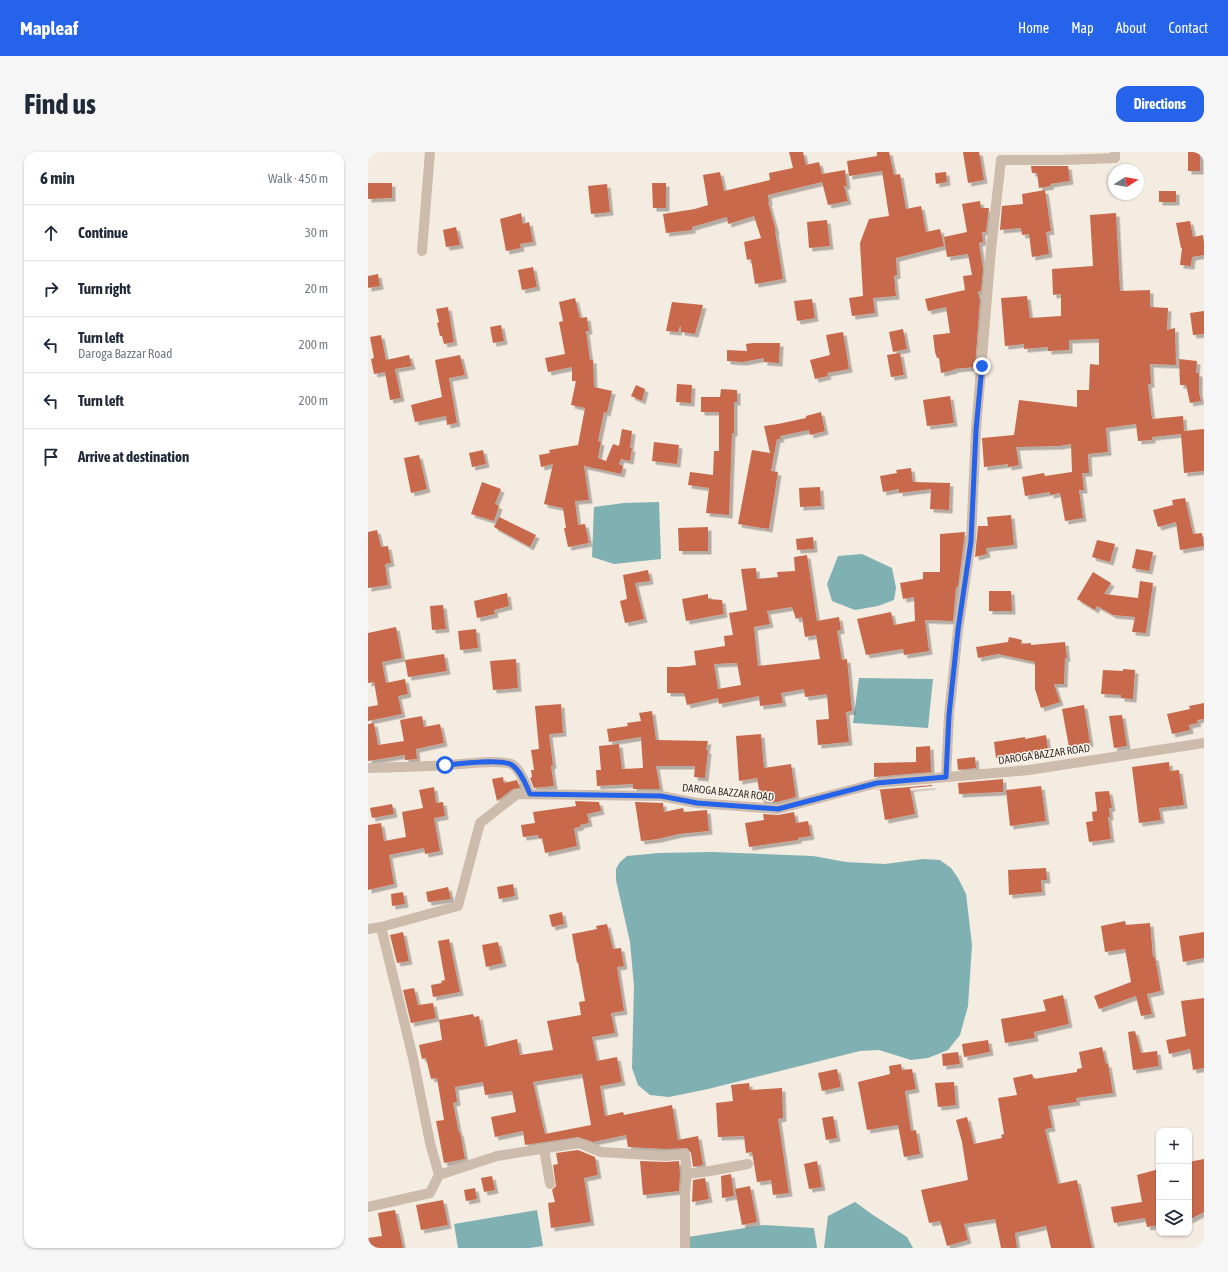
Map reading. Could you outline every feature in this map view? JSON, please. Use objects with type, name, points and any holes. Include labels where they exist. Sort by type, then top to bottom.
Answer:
[{"type":"street","points":[[422,250],[430,152]]},
{"type":"street","points":[[946,777],[950,707],[958,630],[971,541],[976,430],[991,249],[1001,160],[1114,158],[1115,152]]},
{"type":"street","name":"DAROGA BAZZAR ROAD","points":[[368,929],[381,927],[458,906],[480,823],[517,794],[661,796],[697,803],[778,809],[877,783],[1029,770],[1204,743]]},
{"type":"street","points":[[368,768],[504,762],[513,766],[521,775],[530,794]]},
{"type":"street","points":[[368,1207],[430,1193],[439,1175],[430,1143],[413,1058],[381,927]]},
{"type":"street","points":[[439,1175],[497,1156],[579,1144],[602,1152],[666,1156],[685,1154],[687,1174],[685,1193],[685,1248]]},
{"type":"street","points":[[544,1149],[550,1184]]},
{"type":"street","points":[[687,1174],[748,1164]]},
{"type":"water","points":[[659,502],[661,559],[614,564],[592,557],[594,507],[624,503]]},
{"type":"water","points":[[862,554],[892,568],[896,588],[894,600],[878,606],[855,610],[832,601],[827,584],[838,556]]},
{"type":"water","points":[[859,678],[933,679],[928,728],[853,723]]},
{"type":"water","points":[[712,852],[813,856],[846,862],[885,864],[923,859],[940,860],[951,868],[966,894],[972,945],[968,1006],[960,1035],[948,1050],[928,1058],[911,1060],[879,1050],[860,1051],[708,1089],[669,1097],[650,1095],[638,1085],[632,1068],[634,986],[630,942],[616,880],[616,869],[620,862],[627,856],[659,853]]},
{"type":"water","points":[[855,1202],[907,1237],[913,1248],[824,1248],[828,1216]]},
{"type":"water","points":[[537,1210],[543,1246],[529,1248],[458,1248],[454,1224]]},
{"type":"water","points":[[764,1225],[814,1228],[817,1248],[689,1248],[688,1237]]},
{"type":"building","points":[[789,152],[803,152],[806,165],[819,162],[822,174],[845,170],[847,186],[844,186],[848,201],[828,205],[822,182],[768,195],[768,202],[776,231],[783,279],[755,284],[751,259],[747,260],[744,242],[761,238],[754,216],[728,224],[727,217],[692,227],[692,230],[666,233],[663,214],[695,209],[708,205],[703,175],[720,172],[724,191],[770,180],[769,173],[793,168]]},
{"type":"building","points":[[877,152],[889,152],[894,175],[900,174],[906,209],[921,206],[926,232],[940,229],[944,246],[896,258],[897,275],[894,276],[896,296],[873,298],[875,313],[852,316],[849,298],[863,296],[860,243],[869,219],[889,216],[882,171],[849,176],[847,161],[877,156]]},
{"type":"building","points":[[963,152],[979,152],[984,180],[968,183]]},
{"type":"building","points":[[1188,152],[1200,152],[1200,171],[1188,171]]},
{"type":"building","points":[[1031,166],[1068,166],[1070,181],[1050,184],[1051,186],[1039,188],[1037,173],[1032,173]]},
{"type":"building","points":[[946,172],[947,182],[936,184],[935,173]]},
{"type":"building","points":[[368,183],[392,183],[392,198],[368,199]]},
{"type":"building","points":[[652,183],[666,183],[666,208],[653,208]]},
{"type":"building","points":[[607,184],[610,212],[591,214],[588,186]]},
{"type":"building","points":[[1045,190],[1051,231],[1046,232],[1049,254],[1032,257],[1029,234],[1022,235],[1021,228],[1000,230],[1002,206],[1023,204],[1022,194]]},
{"type":"building","points":[[1159,191],[1176,191],[1176,202],[1159,202]]},
{"type":"building","points":[[980,201],[981,208],[989,208],[986,232],[982,232],[983,242],[979,243],[983,269],[981,291],[978,292],[980,300],[975,367],[954,369],[941,373],[939,358],[937,358],[935,352],[933,335],[950,333],[946,307],[928,311],[925,299],[965,290],[963,276],[972,275],[968,254],[947,257],[944,237],[967,232],[962,204]]},
{"type":"building","points":[[521,213],[523,224],[529,222],[533,242],[520,244],[521,248],[506,251],[500,219]]},
{"type":"building","points":[[1116,213],[1120,291],[1150,290],[1150,307],[1168,308],[1167,330],[1175,328],[1176,365],[1150,364],[1151,384],[1148,384],[1152,419],[1183,416],[1184,431],[1204,429],[1204,471],[1184,473],[1181,434],[1152,437],[1152,440],[1138,441],[1136,424],[1106,428],[1108,452],[1088,454],[1089,473],[1082,473],[1084,490],[1079,490],[1083,518],[1065,521],[1060,493],[1050,495],[1050,492],[1025,496],[1022,477],[1044,473],[1045,476],[1072,472],[1071,444],[1059,446],[1016,447],[1019,465],[1008,467],[1008,464],[984,467],[982,438],[1014,435],[1019,400],[1077,407],[1077,390],[1089,390],[1090,364],[1099,365],[1099,339],[1069,340],[1069,350],[1048,351],[1048,347],[1024,349],[1024,344],[1005,346],[1001,298],[1027,296],[1030,318],[1061,316],[1061,294],[1053,295],[1052,269],[1093,266],[1090,215]]},
{"type":"building","points":[[827,220],[830,246],[809,248],[807,222]]},
{"type":"building","points":[[1190,221],[1193,237],[1203,235],[1204,255],[1192,257],[1191,266],[1180,265],[1182,248],[1176,223]]},
{"type":"building","points":[[456,227],[460,245],[446,247],[443,230]]},
{"type":"building","points":[[533,267],[537,287],[522,290],[518,270]]},
{"type":"building","points":[[378,274],[380,286],[368,288],[368,276]]},
{"type":"building","points":[[575,298],[580,318],[587,317],[589,331],[586,331],[590,360],[593,360],[594,387],[612,391],[607,413],[604,412],[598,441],[601,442],[598,458],[606,461],[613,444],[619,446],[622,429],[632,431],[630,448],[632,448],[630,461],[621,459],[619,464],[623,466],[621,474],[584,466],[589,500],[575,501],[578,525],[585,524],[589,543],[568,547],[564,528],[566,528],[563,508],[544,504],[553,464],[541,467],[539,455],[550,453],[549,450],[578,445],[585,408],[571,405],[576,381],[572,381],[572,367],[548,372],[545,358],[565,354],[559,322],[563,321],[559,302]]},
{"type":"building","points":[[812,299],[815,318],[797,321],[794,301]]},
{"type":"building","points":[[672,302],[703,305],[695,334],[681,332],[680,326],[678,332],[666,331]]},
{"type":"building","points":[[448,307],[454,342],[444,344],[442,336],[440,336],[437,323],[439,322],[436,309]]},
{"type":"building","points":[[1204,311],[1204,334],[1193,335],[1190,313]]},
{"type":"building","points":[[501,325],[504,341],[493,343],[490,327]]},
{"type":"building","points":[[903,329],[907,349],[893,352],[889,332]]},
{"type":"building","points":[[843,332],[849,369],[827,373],[828,376],[815,379],[810,360],[830,355],[826,335]]},
{"type":"building","points":[[381,335],[386,360],[409,355],[412,366],[395,369],[401,398],[390,400],[385,372],[374,374],[371,359],[374,358],[370,337]]},
{"type":"building","points":[[780,343],[779,363],[764,362],[764,358],[743,362],[727,361],[727,350],[747,351],[746,344]]},
{"type":"building","points":[[900,353],[904,375],[891,377],[887,355]]},
{"type":"building","points":[[460,355],[465,375],[449,378],[457,423],[447,425],[446,416],[415,422],[411,405],[442,397],[435,360]]},
{"type":"building","points":[[1179,359],[1197,361],[1196,373],[1199,373],[1199,392],[1201,401],[1190,403],[1186,385],[1180,385]]},
{"type":"building","points":[[677,384],[692,385],[691,403],[676,402]]},
{"type":"building","points":[[636,385],[645,389],[642,401],[631,396]]},
{"type":"building","points":[[721,389],[737,390],[737,402],[734,402],[734,433],[732,433],[729,515],[706,513],[709,488],[688,485],[690,472],[713,475],[714,451],[719,451],[719,412],[701,412],[701,397],[720,397]]},
{"type":"building","points":[[950,396],[954,423],[927,426],[923,400]]},
{"type":"building","points":[[821,412],[825,431],[810,435],[809,430],[780,436],[781,439],[777,439],[771,471],[778,472],[769,529],[738,524],[752,450],[770,453],[764,426],[806,418],[806,416]]},
{"type":"building","points":[[654,442],[679,445],[677,464],[652,461]]},
{"type":"building","points":[[483,450],[486,464],[472,467],[469,453]]},
{"type":"building","points":[[419,455],[427,489],[411,493],[404,458]]},
{"type":"building","points":[[911,468],[913,482],[950,483],[949,510],[930,509],[931,489],[899,493],[899,489],[883,492],[880,476],[897,473],[896,470]]},
{"type":"building","points":[[482,482],[501,489],[495,504],[499,506],[494,521],[471,514]]},
{"type":"building","points":[[820,487],[821,506],[800,507],[799,488]]},
{"type":"building","points":[[1185,498],[1193,534],[1202,533],[1204,546],[1180,550],[1176,522],[1158,527],[1153,510],[1173,505],[1172,500]]},
{"type":"building","points":[[1011,515],[1014,545],[986,548],[987,554],[975,557],[978,526],[988,526],[987,517]]},
{"type":"building","points":[[499,517],[536,535],[530,547],[494,527]]},
{"type":"building","points":[[708,527],[708,551],[679,551],[678,528]]},
{"type":"building","points":[[377,530],[381,547],[388,546],[391,563],[385,564],[388,585],[368,588],[368,532]]},
{"type":"building","points":[[965,532],[958,587],[956,587],[953,621],[925,620],[929,651],[904,655],[903,649],[866,655],[857,619],[891,612],[894,625],[915,621],[914,597],[903,599],[900,583],[923,579],[923,572],[940,572],[940,534]]},
{"type":"building","points":[[813,537],[814,549],[797,550],[796,539]]},
{"type":"building","points":[[1097,540],[1115,544],[1110,562],[1092,557]]},
{"type":"building","points":[[1136,549],[1153,552],[1149,571],[1132,568]]},
{"type":"building","points":[[807,555],[817,621],[839,617],[841,630],[837,631],[842,660],[847,659],[852,711],[846,712],[849,742],[818,745],[816,720],[829,719],[827,694],[805,697],[804,689],[781,693],[783,703],[760,706],[759,696],[719,704],[718,698],[687,705],[684,693],[667,693],[667,667],[696,665],[694,651],[725,646],[724,636],[733,635],[729,613],[747,610],[741,569],[756,568],[757,579],[778,577],[777,572],[795,571],[794,557]],"holes":[[[792,607],[796,619],[802,617],[805,637],[816,635],[820,659],[758,666],[754,627],[770,624],[767,611]],[[737,663],[741,685],[718,689],[714,664]]]},
{"type":"building","points":[[648,570],[650,581],[635,583],[644,619],[625,623],[620,601],[627,599],[623,575]]},
{"type":"building","points":[[1093,572],[1111,583],[1104,594],[1138,598],[1140,581],[1153,583],[1146,633],[1132,632],[1135,617],[1113,615],[1097,606],[1095,610],[1077,599]]},
{"type":"building","points":[[989,591],[1011,591],[1012,611],[989,611]]},
{"type":"building","points":[[507,593],[509,606],[494,610],[495,614],[477,618],[474,601]]},
{"type":"building","points":[[708,594],[708,599],[722,600],[724,614],[686,621],[682,599]]},
{"type":"building","points":[[443,605],[446,629],[432,630],[430,606]]},
{"type":"building","points":[[396,627],[402,658],[382,662],[386,683],[405,679],[408,694],[398,696],[402,714],[368,721],[368,707],[378,705],[374,682],[368,683],[368,633]]},
{"type":"building","points":[[476,629],[478,648],[460,650],[458,631]]},
{"type":"building","points":[[1009,637],[1022,640],[1021,644],[1031,643],[1031,645],[1065,642],[1067,658],[1065,658],[1064,684],[1054,684],[1060,702],[1041,708],[1035,689],[1035,662],[998,654],[978,658],[976,647],[1008,642]]},
{"type":"building","points":[[444,654],[447,671],[408,677],[405,660]]},
{"type":"building","points":[[516,659],[518,688],[493,690],[490,661]]},
{"type":"building","points":[[1123,669],[1135,670],[1133,699],[1121,698],[1121,695],[1101,694],[1103,670],[1123,671]]},
{"type":"building","points":[[1204,703],[1204,719],[1197,720],[1198,723],[1189,725],[1190,730],[1172,734],[1167,714],[1190,709],[1189,706]]},
{"type":"building","points":[[561,704],[563,733],[549,734],[554,786],[534,788],[530,778],[532,777],[531,770],[534,770],[531,750],[539,749],[535,706]]},
{"type":"building","points":[[1084,705],[1090,743],[1069,747],[1062,709]]},
{"type":"building","points":[[652,711],[656,740],[708,741],[706,750],[708,750],[705,778],[694,777],[695,766],[656,766],[660,789],[633,789],[633,784],[597,786],[596,770],[601,770],[599,746],[619,744],[622,769],[643,768],[641,737],[609,742],[607,729],[628,726],[627,723],[641,721],[639,713]]},
{"type":"building","points":[[1122,715],[1127,746],[1114,748],[1109,716]]},
{"type":"building","points":[[422,716],[424,727],[440,724],[444,743],[416,749],[417,759],[405,760],[405,755],[368,761],[368,724],[374,723],[378,745],[404,741],[400,720]]},
{"type":"building","points":[[761,734],[764,768],[791,764],[796,797],[777,802],[761,801],[757,778],[739,781],[736,736]]},
{"type":"building","points":[[1046,735],[1048,749],[996,758],[994,742]]},
{"type":"building","points":[[930,746],[931,772],[874,777],[874,763],[916,762],[916,747]]},
{"type":"building","points":[[975,757],[976,768],[958,770],[957,759]]},
{"type":"building","points":[[1169,762],[1170,771],[1179,770],[1184,805],[1159,808],[1161,820],[1139,823],[1132,767]]},
{"type":"building","points":[[503,777],[504,783],[517,780],[520,788],[513,789],[497,801],[492,779]]},
{"type":"building","points":[[1003,779],[1003,792],[959,794],[958,783]]},
{"type":"building","points":[[932,785],[910,788],[915,814],[885,820],[880,790],[874,790]]},
{"type":"building","points":[[1041,786],[1046,821],[1010,826],[1006,790]]},
{"type":"building","points":[[434,787],[436,803],[443,802],[445,816],[434,818],[440,851],[425,854],[424,848],[389,855],[394,884],[368,890],[368,825],[381,823],[384,841],[406,837],[402,812],[423,808],[419,790]]},
{"type":"building","points":[[1109,791],[1112,808],[1109,808],[1110,817],[1108,817],[1111,839],[1089,842],[1086,822],[1093,821],[1092,812],[1097,811],[1095,792]]},
{"type":"building","points":[[575,801],[599,802],[601,811],[587,814],[589,823],[574,828],[577,846],[545,853],[542,838],[539,839],[538,835],[523,837],[521,825],[535,823],[533,812],[576,806]]},
{"type":"building","points":[[635,802],[663,803],[664,812],[683,808],[684,812],[707,810],[709,831],[679,834],[641,841]]},
{"type":"building","points":[[392,804],[394,814],[372,818],[370,808]]},
{"type":"building","points":[[794,812],[796,823],[808,821],[811,836],[798,838],[798,840],[749,847],[745,823],[764,820],[763,814],[778,815]]},
{"type":"building","points":[[1046,868],[1047,880],[1041,880],[1042,892],[1009,895],[1008,870]]},
{"type":"building","points":[[513,884],[515,896],[499,899],[497,887]]},
{"type":"building","points":[[448,887],[451,899],[428,902],[426,892]]},
{"type":"building","points":[[403,892],[405,904],[392,906],[391,894]]},
{"type":"building","points":[[562,912],[564,924],[552,927],[549,915]]},
{"type":"building","points":[[1125,921],[1126,925],[1150,923],[1153,957],[1155,957],[1161,991],[1147,994],[1152,1014],[1141,1016],[1136,996],[1099,1009],[1094,996],[1131,982],[1125,949],[1105,952],[1101,926]]},
{"type":"building","points":[[607,924],[613,949],[621,948],[624,966],[617,967],[624,1011],[611,1013],[615,1033],[592,1037],[597,1061],[617,1057],[622,1082],[600,1086],[605,1116],[623,1112],[624,1115],[672,1105],[678,1140],[698,1136],[703,1165],[693,1167],[691,1153],[687,1148],[666,1149],[628,1147],[626,1135],[593,1142],[578,1137],[525,1145],[523,1131],[495,1137],[491,1117],[516,1112],[512,1091],[485,1095],[483,1082],[455,1087],[457,1102],[453,1103],[465,1159],[444,1163],[436,1121],[444,1120],[437,1078],[431,1079],[426,1058],[422,1059],[419,1045],[442,1040],[439,1020],[473,1014],[474,1017],[479,1016],[485,1047],[517,1039],[520,1055],[553,1050],[547,1021],[581,1015],[579,1002],[585,1001],[572,934],[597,929],[596,926]],"holes":[[[582,1074],[591,1125],[545,1134],[533,1082]]]},
{"type":"building","points":[[403,932],[409,961],[397,963],[390,935]]},
{"type":"building","points":[[1204,932],[1204,958],[1183,962],[1179,936]]},
{"type":"building","points":[[449,939],[460,992],[433,997],[431,985],[442,983],[441,981],[445,980],[438,941]]},
{"type":"building","points":[[498,942],[503,963],[486,967],[482,945]]},
{"type":"building","points":[[414,988],[418,1005],[433,1003],[436,1018],[411,1023],[403,990]]},
{"type":"building","points":[[1063,995],[1069,1024],[1034,1032],[1035,1038],[1005,1043],[1001,1019],[1046,1011],[1043,1000]]},
{"type":"building","points":[[1204,998],[1204,1068],[1193,1070],[1190,1049],[1169,1054],[1166,1040],[1186,1036],[1181,1001]]},
{"type":"building","points":[[1135,1031],[1141,1053],[1157,1051],[1159,1066],[1133,1070],[1128,1032]]},
{"type":"building","points":[[988,1040],[990,1052],[964,1057],[962,1044]]},
{"type":"building","points":[[1102,1047],[1106,1064],[1108,1064],[1113,1093],[1076,1098],[1077,1102],[1048,1106],[1052,1128],[1045,1129],[1058,1184],[1077,1180],[1092,1248],[1051,1248],[1046,1226],[1015,1233],[1017,1248],[1001,1248],[995,1219],[964,1224],[968,1240],[947,1246],[940,1221],[929,1223],[921,1190],[968,1180],[962,1142],[956,1120],[967,1117],[974,1144],[1002,1138],[1001,1135],[1004,1134],[998,1098],[1017,1095],[1013,1078],[1032,1074],[1034,1079],[1077,1072],[1077,1069],[1082,1068],[1079,1052]]},
{"type":"building","points":[[958,1052],[960,1064],[943,1066],[942,1054]]},
{"type":"building","points":[[901,1064],[902,1070],[912,1069],[916,1089],[905,1091],[911,1131],[916,1130],[920,1154],[904,1157],[898,1125],[867,1130],[858,1082],[890,1074],[889,1066]]},
{"type":"building","points":[[837,1069],[841,1087],[822,1091],[818,1073]]},
{"type":"building","points":[[954,1082],[956,1105],[938,1107],[935,1083]]},
{"type":"building","points":[[749,1083],[750,1090],[782,1088],[783,1118],[778,1119],[789,1193],[773,1195],[771,1180],[757,1182],[752,1152],[746,1153],[744,1136],[718,1137],[716,1103],[733,1101],[731,1085]]},
{"type":"building","points":[[833,1116],[837,1138],[826,1140],[822,1118]]},
{"type":"building","points":[[578,1150],[595,1157],[598,1175],[584,1178],[591,1222],[551,1228],[548,1203],[555,1202],[552,1190],[556,1186],[553,1165],[558,1164],[556,1153]]},
{"type":"building","points":[[1204,1159],[1204,1212],[1192,1218],[1192,1164],[1192,1161]]},
{"type":"building","points":[[640,1161],[679,1161],[679,1191],[643,1195]]},
{"type":"building","points":[[817,1161],[822,1187],[809,1189],[804,1164]]},
{"type":"building","points":[[1156,1170],[1156,1226],[1147,1227],[1145,1218],[1114,1223],[1111,1207],[1142,1202],[1137,1175]]},
{"type":"building","points":[[731,1174],[734,1196],[722,1198],[721,1176]]},
{"type":"building","points":[[492,1176],[495,1190],[484,1192],[481,1178]]},
{"type":"building","points":[[705,1178],[709,1199],[692,1202],[693,1180]]},
{"type":"building","points":[[750,1186],[757,1222],[742,1225],[735,1189]]},
{"type":"building","points":[[475,1188],[477,1199],[466,1201],[464,1190]]},
{"type":"building","points":[[443,1200],[448,1225],[421,1230],[416,1205]]},
{"type":"building","points":[[395,1210],[403,1248],[368,1248],[368,1238],[382,1236],[378,1213]]},
{"type":"route","points":[[445,765],[504,762],[513,766],[521,775],[530,794],[661,796],[697,803],[778,809],[877,783],[946,777],[949,715],[958,630],[971,541],[976,430],[982,366]]}]
